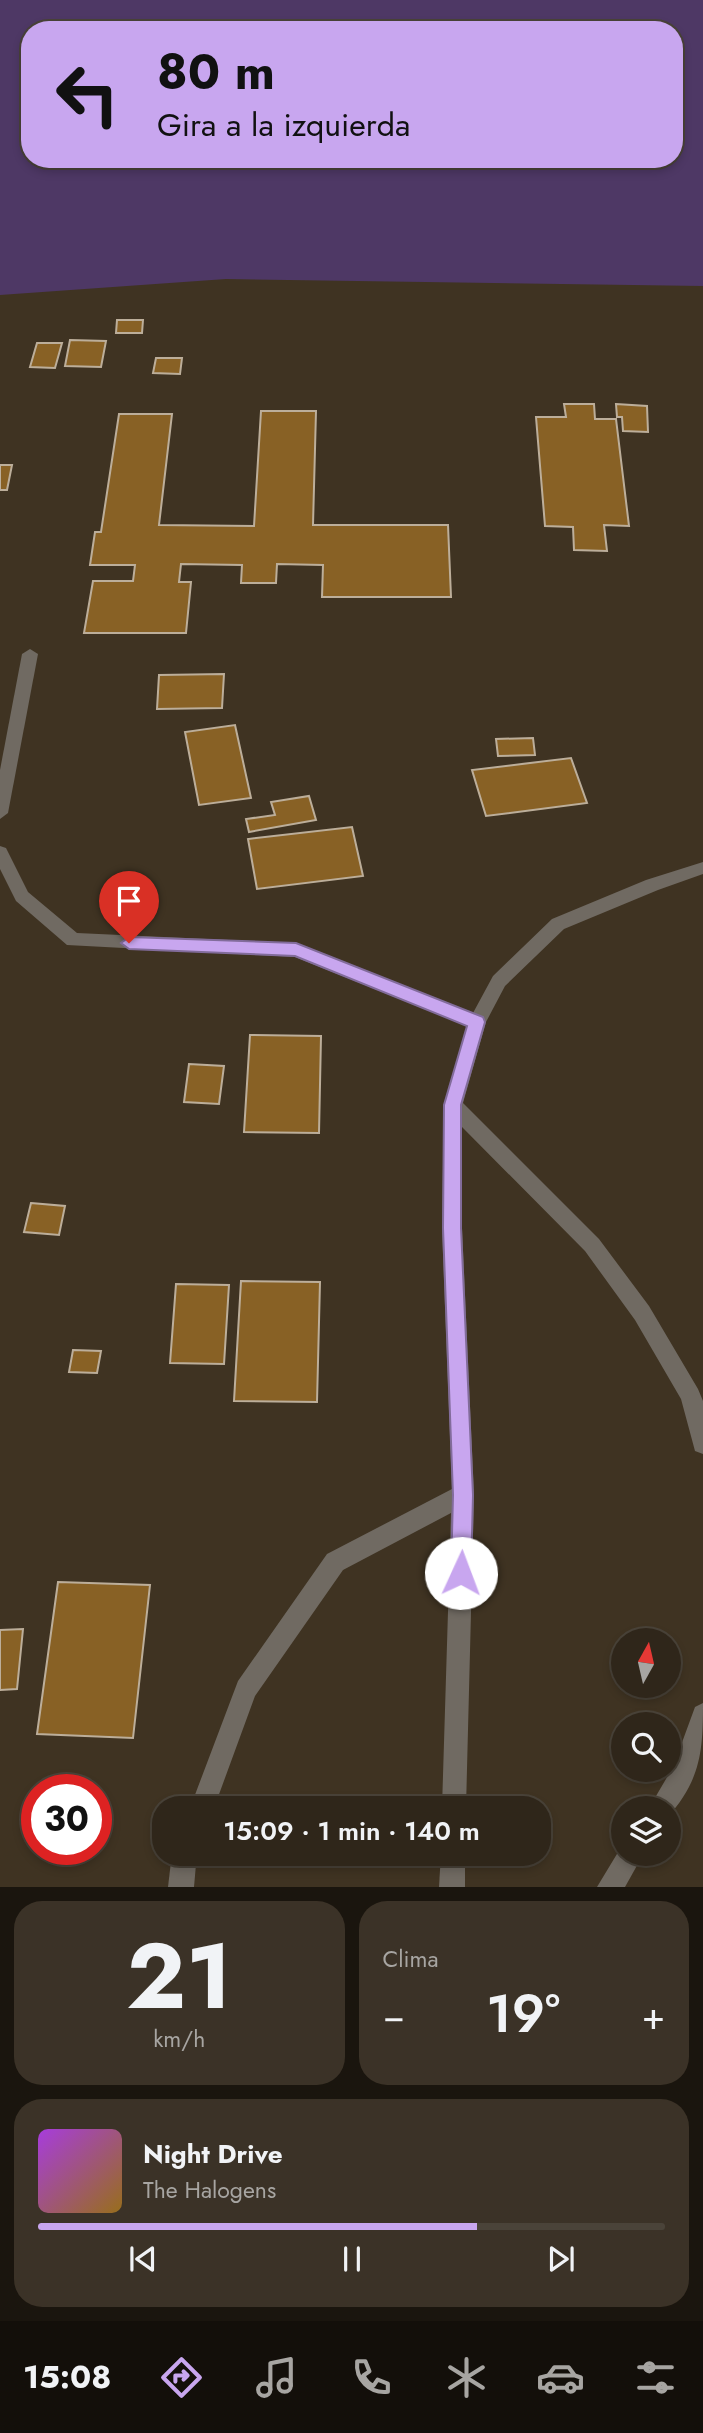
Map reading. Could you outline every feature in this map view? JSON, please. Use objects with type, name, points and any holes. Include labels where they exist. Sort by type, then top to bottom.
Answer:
[{"type":"street","points":[[0,813],[30,654]]},
{"type":"street","points":[[0,852],[22,896],[73,940],[296,950],[477,1022]]},
{"type":"street","points":[[454,1796],[463,1495],[452,1228],[453,1105],[477,1022],[499,981],[558,924],[652,885],[703,868]]},
{"type":"street","points":[[453,1105],[599,1255],[642,1313],[691,1396],[703,1444]]},
{"type":"street","points":[[206,1796],[246,1689],[335,1562],[463,1495]]},
{"type":"street","points":[[669,1796],[683,1774],[703,1715]]},
{"type":"street","points":[[181,1887],[184,1866]]},
{"type":"street","points":[[452,1887],[453,1866]]},
{"type":"street","points":[[610,1887],[624,1866]]},
{"type":"shaded area","points":[[0,0],[703,0],[703,286],[226,279],[0,295]]},
{"type":"building","points":[[117,320],[143,320],[142,333],[116,333]]},
{"type":"building","points":[[70,340],[106,341],[101,367],[65,366]]},
{"type":"building","points":[[37,343],[62,343],[55,368],[30,367]]},
{"type":"building","points":[[156,358],[182,358],[180,374],[153,373]]},
{"type":"building","points":[[564,404],[594,404],[595,419],[616,419],[629,526],[604,525],[607,551],[574,550],[573,527],[545,526],[536,417],[566,417]]},
{"type":"building","points":[[616,404],[647,406],[648,432],[623,431],[622,417],[617,417]]},
{"type":"building","points":[[261,411],[316,411],[313,525],[448,525],[451,597],[322,597],[323,565],[277,564],[276,583],[241,583],[242,565],[181,564],[179,582],[191,582],[186,633],[84,633],[93,581],[133,581],[135,565],[90,565],[95,532],[101,532],[119,414],[172,414],[159,525],[254,526]]},
{"type":"building","points":[[0,465],[12,465],[7,490],[0,490]]},
{"type":"building","points":[[224,674],[222,708],[157,709],[159,675]]},
{"type":"building","points":[[235,725],[251,798],[199,805],[185,732]]},
{"type":"building","points":[[533,738],[535,755],[498,756],[496,739]]},
{"type":"building","points":[[571,758],[587,803],[486,816],[472,770]]},
{"type":"building","points":[[309,796],[316,820],[249,832],[246,819],[275,815],[271,802]]},
{"type":"building","points":[[352,827],[363,876],[257,889],[248,839]]},
{"type":"building","points":[[250,1035],[321,1036],[319,1133],[244,1132]]},
{"type":"building","points":[[189,1064],[224,1066],[219,1104],[184,1102]]},
{"type":"building","points":[[31,1203],[65,1206],[59,1235],[24,1232]]},
{"type":"building","points":[[241,1281],[320,1282],[317,1402],[234,1401]]},
{"type":"building","points":[[176,1284],[229,1285],[224,1364],[170,1363]]},
{"type":"building","points":[[73,1350],[101,1351],[97,1373],[69,1372]]},
{"type":"building","points":[[58,1582],[150,1585],[133,1738],[37,1734]]},
{"type":"building","points":[[23,1629],[17,1689],[0,1690],[0,1630]]},
{"type":"route","points":[[129,943],[296,950],[477,1022],[453,1105],[452,1228],[463,1495],[461,1573]]}]
